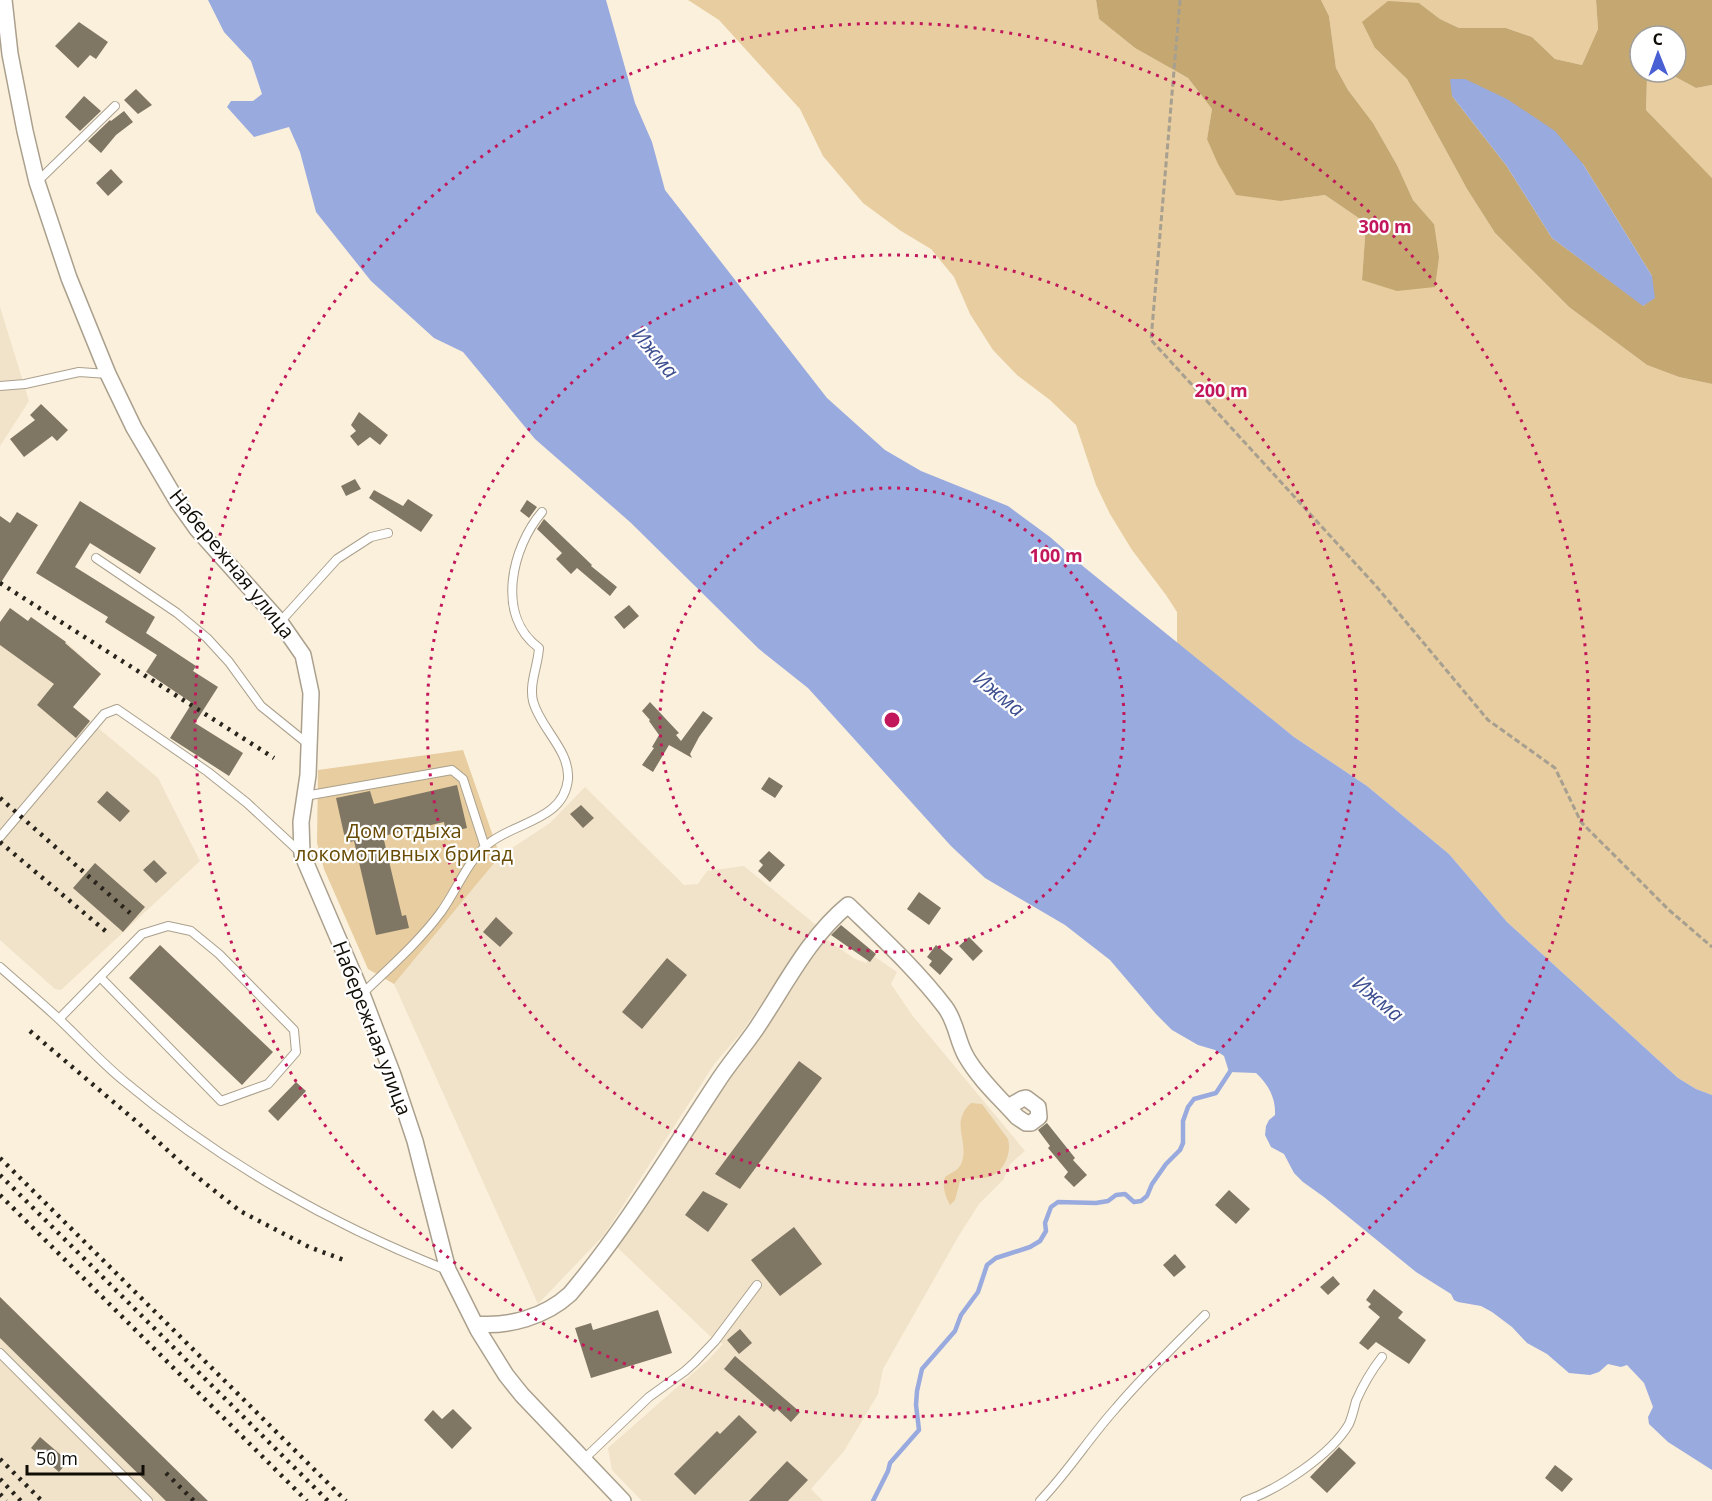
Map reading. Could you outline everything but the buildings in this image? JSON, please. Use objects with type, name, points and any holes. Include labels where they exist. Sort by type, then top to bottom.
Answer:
[{"type":"street","name":"Набережная улица","points":[[4,0],[5,50],[37,182],[69,278],[108,374],[134,428],[177,501],[197,529],[280,622],[303,655],[311,693],[309,745],[301,822],[302,854],[362,994],[415,1141],[448,1270],[491,1354],[517,1388],[623,1501]]},
{"type":"street","points":[[475,1324],[504,1324],[534,1316],[558,1304],[570,1294],[652,1183],[717,1082],[757,1027],[808,946],[824,927],[848,905],[921,977],[935,994],[952,1017],[962,1047],[971,1064],[1008,1107]]},
{"type":"lane","points":[[37,182],[115,106]]},
{"type":"lane","points":[[0,386],[25,384],[79,372],[108,374]]},
{"type":"lane","points":[[362,994],[441,913],[466,870],[485,847],[497,838],[545,815],[562,797],[567,785],[568,768],[565,758],[537,712],[533,700],[532,682],[539,648],[522,630],[512,602],[513,577],[524,537],[542,512]]},
{"type":"lane","points":[[280,622],[337,559],[370,537],[388,533]]},
{"type":"lane","points":[[96,558],[177,613],[207,638],[229,662],[261,706],[309,745]]},
{"type":"lane","points":[[0,837],[104,714],[117,709],[208,772],[247,803],[302,854]]},
{"type":"lane","points":[[305,796],[452,770],[462,779],[485,847]]},
{"type":"lane","points":[[59,1019],[142,934],[168,926],[191,931],[219,954],[294,1030],[296,1052],[268,1084],[221,1101],[101,978]]},
{"type":"lane","points":[[0,967],[123,1080],[229,1158],[323,1212],[448,1270]]},
{"type":"lane","points":[[583,1460],[650,1397],[685,1371],[716,1341],[757,1285]]},
{"type":"lane","points":[[1040,1501],[1075,1462],[1130,1391],[1205,1315]]},
{"type":"lane","points":[[0,1353],[148,1501]]},
{"type":"lane","points":[[1245,1501],[1267,1493],[1307,1467],[1340,1436],[1349,1422],[1364,1384],[1382,1358]]},
{"type":"path","points":[[1180,0],[1151,340],[1376,586],[1488,720],[1555,768],[1581,822],[1669,910],[1712,947]]},
{"type":"shaded area","points":[[1096,0],[1321,0],[1329,16],[1336,68],[1348,90],[1373,123],[1397,165],[1413,200],[1434,224],[1439,257],[1435,287],[1397,291],[1362,280],[1366,223],[1325,195],[1281,201],[1236,195],[1207,139],[1212,109],[1188,78],[1135,48],[1099,19]]},
{"type":"shaded area","points":[[1596,0],[1712,0],[1712,85],[1696,88],[1688,84],[1688,24],[1628,24],[1628,84],[1647,84],[1646,110],[1712,178],[1712,384],[1679,377],[1647,365],[1569,307],[1495,233],[1467,189],[1407,79],[1375,48],[1362,22],[1388,1],[1419,3],[1440,19],[1459,28],[1506,28],[1532,37],[1555,59],[1582,65],[1598,29]],"holes":[[[1452,96],[1583,164],[1652,276],[1644,306],[1552,238],[1506,165]]]},
{"type":"shaded area","points":[[0,307],[29,401],[0,446]]},
{"type":"shaded area","points":[[10,608],[28,621],[31,617],[66,642],[101,674],[73,707],[158,778],[200,861],[61,990],[55,989],[0,940],[0,622]]},
{"type":"shaded area","points":[[585,787],[684,885],[698,884],[707,871],[744,866],[816,925],[741,1033],[715,1063],[604,1235],[538,1304],[394,984],[500,856],[550,823]]},
{"type":"shaded area","points":[[823,937],[855,959],[866,963],[872,955],[897,972],[891,984],[912,1015],[1025,1151],[1010,1164],[1003,1180],[979,1204],[958,1237],[883,1369],[878,1394],[844,1451],[811,1489],[823,1501],[642,1501],[612,1470],[608,1448],[708,1360],[723,1344],[715,1341],[618,1248],[618,1244]]},
{"type":"shaded area","points":[[0,1297],[208,1501],[0,1501]]},
{"type":"green space","points":[[688,0],[1096,0],[1099,19],[1135,48],[1188,78],[1212,109],[1207,139],[1281,201],[1325,195],[1366,223],[1362,280],[1434,224],[1413,200],[1397,165],[1373,123],[1348,90],[1336,68],[1329,16],[1321,0],[1596,0],[1598,29],[1582,65],[1555,59],[1532,37],[1506,28],[1459,28],[1440,19],[1419,3],[1375,48],[1407,79],[1467,189],[1495,233],[1569,307],[1647,365],[1679,377],[1712,384],[1712,1095],[1678,1078],[1507,922],[1449,854],[1367,786],[1294,737],[1177,643],[1177,612],[1132,550],[1110,514],[1096,485],[1076,425],[1050,400],[1017,375],[993,350],[970,314],[954,277],[931,249],[901,231],[863,203],[823,156],[800,109],[719,20]]},
{"type":"green space","points":[[1647,84],[1688,84],[1696,88],[1712,85],[1712,178],[1646,110]]},
{"type":"green space","name":"Дом отдыха локомотивных бригад","points":[[463,750],[500,856],[394,984],[368,969],[324,869],[317,843],[318,770]]},
{"type":"green space","points":[[971,1103],[982,1104],[1008,1139],[1008,1156],[1006,1162],[994,1175],[960,1181],[955,1200],[950,1205],[944,1181],[945,1177],[960,1166],[963,1158],[961,1119]]},
{"type":"water","name":"Ижма","points":[[208,0],[606,0],[635,103],[652,142],[665,190],[827,398],[885,450],[921,471],[1008,506],[1050,537],[1294,737],[1367,786],[1449,854],[1507,922],[1678,1078],[1712,1095],[1712,1470],[1668,1442],[1649,1424],[1648,1417],[1653,1407],[1644,1383],[1627,1365],[1621,1367],[1608,1364],[1599,1372],[1590,1375],[1569,1373],[1547,1354],[1527,1343],[1512,1327],[1492,1312],[1481,1306],[1454,1300],[1451,1294],[1416,1272],[1303,1182],[1294,1173],[1284,1154],[1271,1147],[1265,1135],[1269,1120],[1275,1115],[1274,1103],[1268,1087],[1256,1073],[1229,1072],[1224,1056],[1172,1030],[1110,960],[1065,925],[985,878],[951,846],[808,688],[759,649],[630,522],[535,439],[463,352],[434,338],[371,281],[316,212],[300,152],[289,127],[254,137],[227,107],[231,101],[253,101],[262,94],[251,61],[224,32]]},
{"type":"water","points":[[1450,79],[1465,79],[1507,99],[1555,131],[1583,164],[1652,276],[1655,298],[1643,306],[1552,238],[1506,165],[1452,96]]},
{"type":"waterway","points":[[873,1501],[890,1463],[919,1430],[916,1405],[922,1369],[955,1331],[961,1315],[978,1292],[987,1265],[996,1258],[1030,1247],[1040,1241],[1046,1231],[1045,1223],[1051,1207],[1058,1202],[1096,1203],[1125,1194],[1134,1202],[1141,1201],[1147,1196],[1152,1184],[1166,1164],[1180,1150],[1183,1143],[1183,1121],[1188,1107],[1194,1099],[1216,1093],[1233,1067]]},
{"type":"railway","points":[[0,583],[274,758]]},
{"type":"railway","points":[[0,798],[130,913]]},
{"type":"railway","points":[[0,842],[109,934]]},
{"type":"railway","points":[[30,1031],[137,1122],[191,1172],[240,1211],[309,1247],[344,1260]]},
{"type":"railway","points":[[0,1158],[346,1501]]},
{"type":"railway","points":[[0,1175],[328,1501]]},
{"type":"railway","points":[[0,1195],[307,1501]]},
{"type":"railway","points":[[0,1459],[42,1501]]},
{"type":"railway","points":[[166,1473],[194,1501]]},
{"type":"railway","points":[[0,1479],[21,1501]]},
{"type":"railway","points":[[0,1494],[6,1501]]}]
